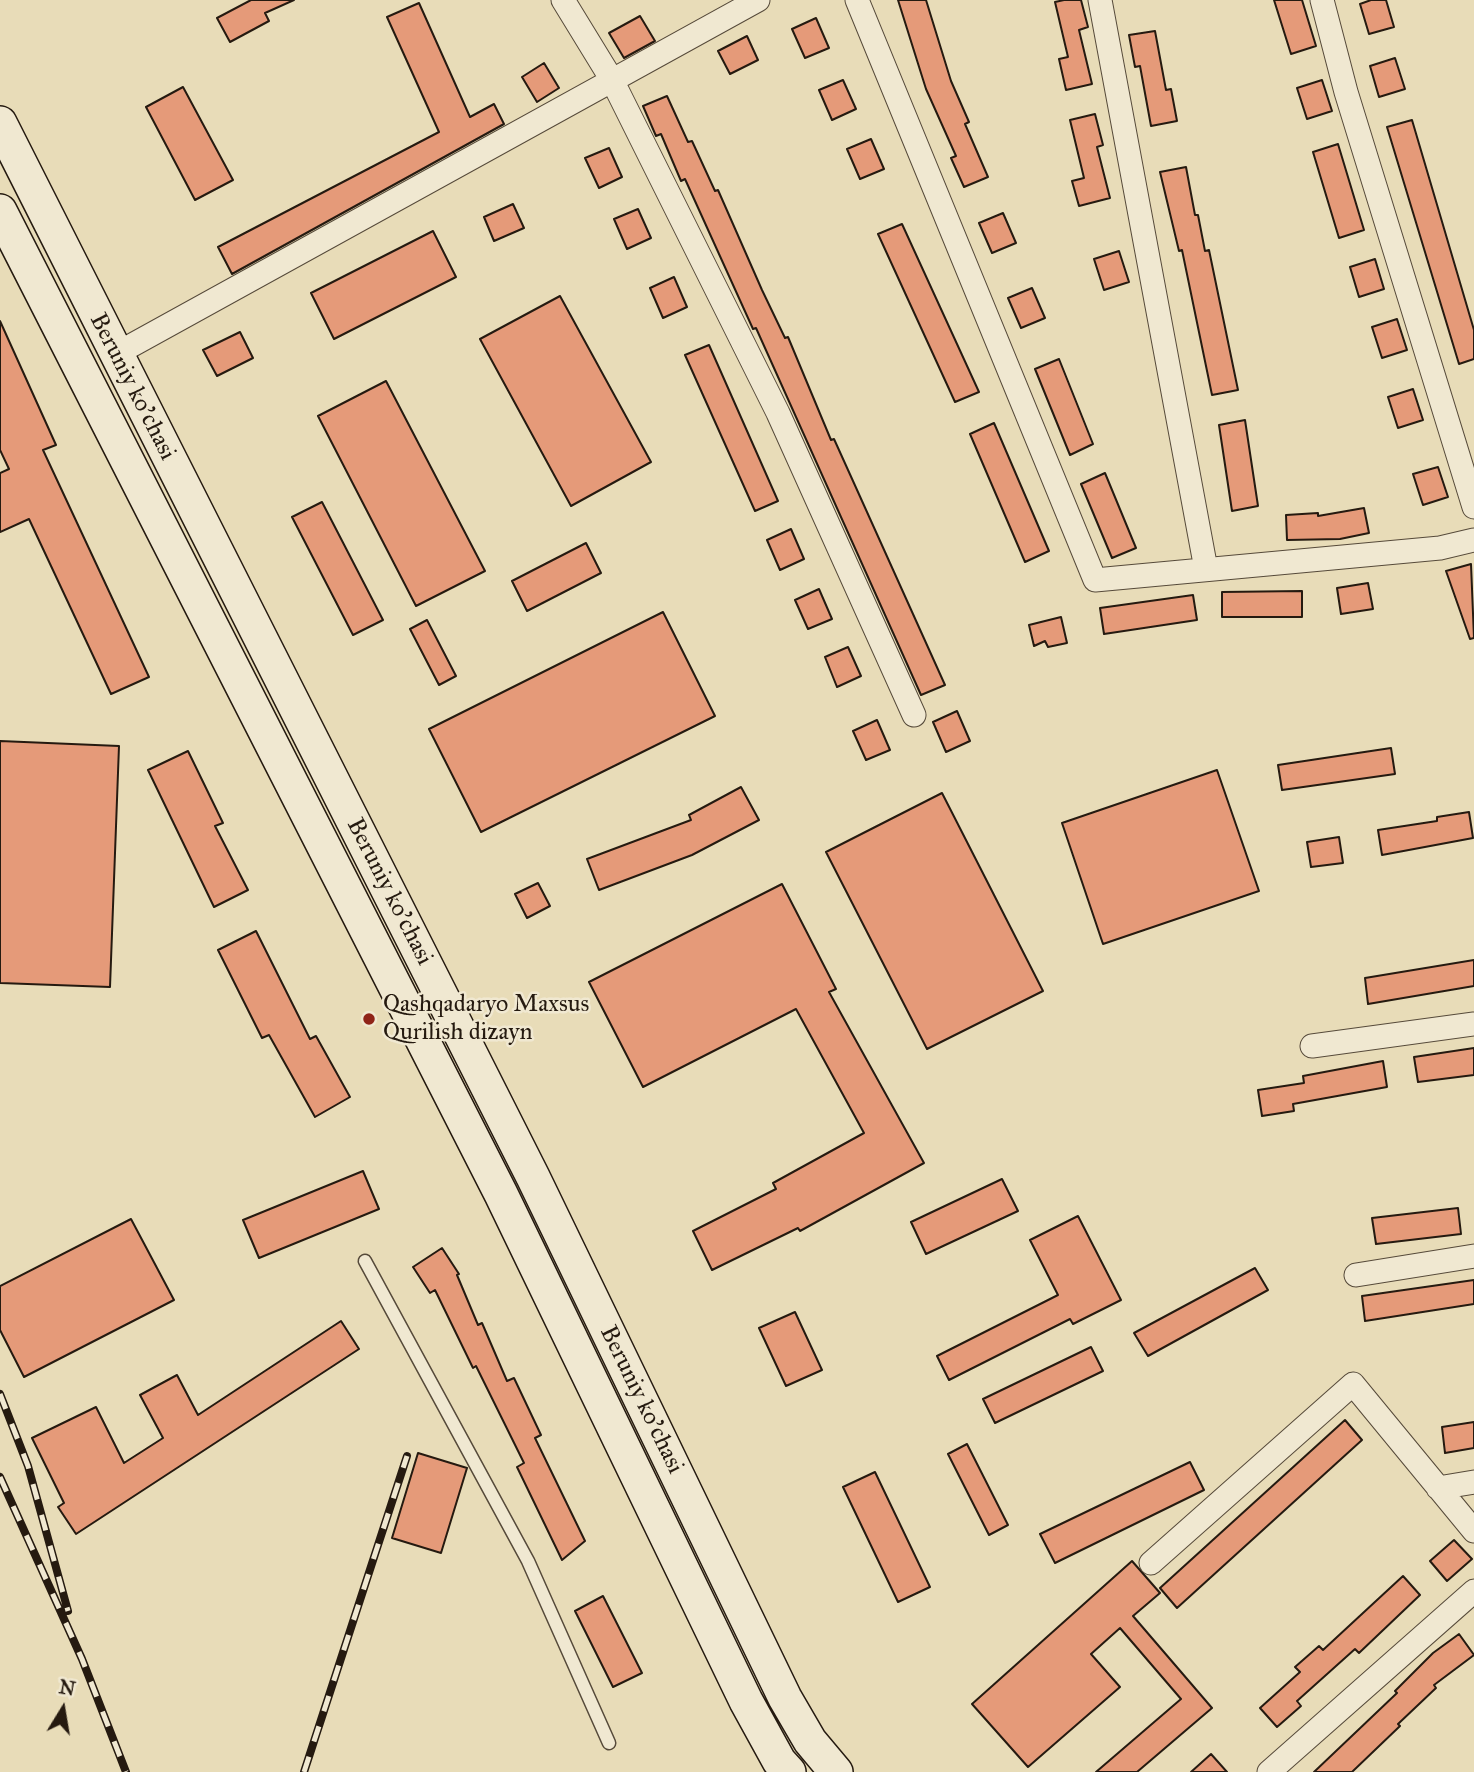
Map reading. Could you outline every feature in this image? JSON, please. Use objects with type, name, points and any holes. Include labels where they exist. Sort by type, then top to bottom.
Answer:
[{"type":"main road","name":"Beruniy ko'chasi","points":[[0,123],[533,1177],[785,1698],[810,1741],[836,1772]]},
{"type":"main road","name":"Beruniy ko'chasi","points":[[0,211],[501,1194],[746,1701],[779,1761],[789,1772]]},
{"type":"main road","points":[[501,1194],[533,1177]]},
{"type":"street","points":[[563,0],[612,80],[778,413],[914,715]]},
{"type":"street","points":[[116,354],[758,0]]},
{"type":"street","points":[[857,0],[1095,580],[1440,548],[1474,540]]},
{"type":"street","points":[[1100,0],[1206,569]]},
{"type":"street","points":[[1322,0],[1346,92],[1474,507]]},
{"type":"street","points":[[1312,1046],[1474,1024]]},
{"type":"street","points":[[1356,1275],[1474,1256]]},
{"type":"street","points":[[1151,1563],[1353,1384],[1474,1531]]},
{"type":"street","points":[[1438,1488],[1474,1482]]},
{"type":"street","points":[[1269,1772],[1474,1591]]},
{"type":"lane","points":[[365,1261],[528,1562],[609,1743]]},
{"type":"building","points":[[251,0],[294,0],[265,13],[269,21],[230,42],[217,18]]},
{"type":"building","points":[[898,0],[926,0],[951,81],[969,122],[965,124],[988,177],[964,187],[951,158],[956,156],[926,89]]},
{"type":"building","points":[[1081,0],[1088,27],[1079,30],[1092,84],[1066,90],[1059,59],[1068,57],[1055,2]]},
{"type":"building","points":[[1274,0],[1302,0],[1316,46],[1291,54]]},
{"type":"building","points":[[1371,0],[1386,0],[1394,27],[1369,34],[1360,4]]},
{"type":"building","points":[[419,3],[470,117],[494,104],[504,124],[232,274],[218,247],[439,132],[387,17]]},
{"type":"building","points":[[640,16],[655,41],[624,58],[609,33]]},
{"type":"building","points":[[816,18],[829,48],[805,58],[792,29]]},
{"type":"building","points":[[1155,31],[1166,90],[1171,89],[1177,121],[1151,126],[1140,66],[1135,67],[1129,35]]},
{"type":"building","points":[[747,36],[758,60],[730,74],[718,51]]},
{"type":"building","points":[[1395,58],[1405,89],[1379,97],[1370,66]]},
{"type":"building","points":[[544,63],[559,88],[537,102],[522,77]]},
{"type":"building","points":[[843,80],[856,109],[832,120],[819,90]]},
{"type":"building","points":[[1322,80],[1332,111],[1307,119],[1297,88]]},
{"type":"building","points":[[183,87],[233,180],[195,200],[146,107]]},
{"type":"building","points":[[667,96],[688,142],[692,141],[715,191],[718,190],[762,290],[785,338],[788,337],[831,440],[834,439],[945,685],[921,695],[756,328],[753,329],[685,179],[681,181],[661,134],[656,136],[643,106]]},
{"type":"building","points":[[1095,114],[1103,145],[1097,147],[1110,198],[1079,206],[1072,181],[1084,178],[1070,120]]},
{"type":"building","points":[[1412,120],[1474,330],[1474,359],[1459,364],[1387,127]]},
{"type":"building","points":[[871,139],[884,169],[860,179],[847,149]]},
{"type":"building","points":[[1338,144],[1364,230],[1339,238],[1313,152]]},
{"type":"building","points":[[609,148],[622,177],[599,188],[585,158]]},
{"type":"building","points":[[1186,167],[1195,215],[1198,215],[1205,251],[1209,250],[1238,390],[1212,395],[1182,250],[1179,251],[1160,172]]},
{"type":"building","points":[[513,204],[524,228],[494,241],[484,217]]},
{"type":"building","points":[[638,209],[651,238],[627,249],[614,219]]},
{"type":"building","points":[[1003,213],[1016,243],[992,253],[979,223]]},
{"type":"building","points":[[902,224],[979,392],[955,402],[878,234]]},
{"type":"building","points":[[433,231],[456,277],[334,339],[311,293]]},
{"type":"building","points":[[1119,251],[1129,282],[1104,290],[1094,259]]},
{"type":"building","points":[[1375,259],[1384,289],[1359,297],[1350,267]]},
{"type":"building","points":[[674,277],[687,307],[663,318],[650,288]]},
{"type":"building","points":[[1032,288],[1045,318],[1021,328],[1008,298]]},
{"type":"building","points":[[560,296],[651,462],[571,506],[480,339]]},
{"type":"building","points":[[1397,319],[1407,350],[1382,358],[1372,327]]},
{"type":"building","points":[[0,321],[56,445],[43,450],[149,677],[111,694],[29,519],[0,532],[0,473],[9,469],[0,450]]},
{"type":"building","points":[[240,332],[253,358],[217,376],[203,350]]},
{"type":"building","points":[[709,345],[778,501],[755,511],[685,355]]},
{"type":"building","points":[[1059,359],[1093,444],[1070,455],[1035,369]]},
{"type":"building","points":[[386,381],[485,571],[416,606],[318,416]]},
{"type":"building","points":[[1413,389],[1423,420],[1398,428],[1388,397]]},
{"type":"building","points":[[1245,420],[1258,506],[1232,511],[1219,425]]},
{"type":"building","points":[[994,423],[1049,551],[1025,562],[970,434]]},
{"type":"building","points":[[1438,467],[1448,497],[1423,505],[1413,474]]},
{"type":"building","points":[[1105,473],[1136,548],[1112,558],[1081,484]]},
{"type":"building","points":[[322,502],[383,620],[353,635],[292,517]]},
{"type":"building","points":[[1364,508],[1369,533],[1340,539],[1287,540],[1286,515],[1318,513],[1318,516]]},
{"type":"building","points":[[791,529],[804,559],[780,570],[767,540]]},
{"type":"building","points":[[586,543],[601,573],[527,611],[512,581]]},
{"type":"building","points":[[1471,564],[1474,638],[1470,639],[1446,571]]},
{"type":"building","points":[[1368,583],[1373,609],[1341,614],[1337,588]]},
{"type":"building","points":[[819,589],[832,619],[808,629],[795,600]]},
{"type":"building","points":[[1302,591],[1302,617],[1222,617],[1222,592]]},
{"type":"building","points":[[1193,595],[1197,620],[1104,634],[1100,608]]},
{"type":"building","points":[[663,612],[715,716],[481,832],[429,729]]},
{"type":"building","points":[[1061,617],[1067,643],[1048,647],[1045,641],[1034,646],[1029,625]]},
{"type":"building","points":[[427,620],[456,676],[439,685],[410,629]]},
{"type":"building","points":[[848,647],[861,676],[837,687],[825,657]]},
{"type":"building","points":[[957,711],[970,741],[946,752],[933,722]]},
{"type":"building","points":[[877,720],[890,750],[866,760],[853,731]]},
{"type":"building","points":[[0,741],[119,746],[110,987],[0,983]]},
{"type":"building","points":[[1391,748],[1395,774],[1282,790],[1278,765]]},
{"type":"building","points":[[188,751],[223,823],[215,826],[248,890],[214,907],[148,770]]},
{"type":"building","points":[[1217,770],[1259,891],[1103,944],[1062,823]]},
{"type":"building","points":[[741,787],[759,820],[692,855],[599,890],[587,859],[691,820],[689,815]]},
{"type":"building","points":[[942,793],[1043,991],[927,1049],[826,852]]},
{"type":"building","points":[[1469,812],[1473,838],[1382,855],[1378,830],[1437,821],[1437,817]]},
{"type":"building","points":[[1339,837],[1343,863],[1311,867],[1307,842]]},
{"type":"building","points":[[538,883],[550,906],[527,918],[515,894]]},
{"type":"building","points":[[782,884],[836,989],[829,992],[924,1163],[800,1231],[798,1228],[712,1270],[693,1231],[776,1189],[773,1183],[864,1133],[796,1009],[643,1087],[589,982]]},
{"type":"building","points":[[256,931],[310,1039],[316,1036],[350,1097],[315,1117],[269,1035],[262,1038],[218,950]]},
{"type":"building","points":[[1474,960],[1474,986],[1368,1004],[1365,978]]},
{"type":"building","points":[[1474,1048],[1474,1075],[1418,1082],[1414,1057]]},
{"type":"building","points":[[1383,1061],[1387,1087],[1293,1104],[1294,1111],[1262,1116],[1258,1090],[1304,1083],[1303,1076]]},
{"type":"building","points":[[363,1171],[379,1209],[259,1258],[243,1220]]},
{"type":"building","points":[[1002,1179],[1018,1211],[926,1254],[911,1222]]},
{"type":"building","points":[[1458,1208],[1461,1234],[1376,1244],[1372,1218]]},
{"type":"building","points":[[1078,1216],[1121,1300],[1073,1324],[1070,1319],[949,1380],[937,1356],[1058,1295],[1030,1240]]},
{"type":"building","points":[[131,1219],[174,1300],[24,1377],[0,1330],[0,1286]]},
{"type":"building","points":[[442,1248],[459,1274],[457,1275],[478,1325],[482,1323],[507,1381],[514,1378],[541,1435],[535,1438],[585,1541],[562,1560],[517,1467],[524,1463],[476,1366],[473,1368],[435,1290],[430,1293],[413,1267]]},
{"type":"building","points":[[1255,1268],[1268,1290],[1148,1356],[1134,1333]]},
{"type":"building","points":[[1474,1280],[1474,1304],[1365,1321],[1362,1296]]},
{"type":"building","points":[[795,1312],[822,1370],[786,1386],[759,1328]]},
{"type":"building","points":[[341,1321],[359,1349],[76,1534],[58,1507],[64,1503],[32,1438],[96,1407],[124,1463],[163,1438],[140,1395],[177,1375],[198,1415]]},
{"type":"building","points":[[1091,1347],[1103,1371],[995,1423],[983,1399]]},
{"type":"building","points":[[1345,1420],[1362,1440],[1177,1608],[1160,1588]]},
{"type":"building","points":[[1474,1422],[1474,1448],[1445,1453],[1442,1427]]},
{"type":"building","points":[[967,1444],[1008,1525],[989,1535],[948,1454]]},
{"type":"building","points":[[418,1453],[467,1468],[441,1553],[392,1538]]},
{"type":"building","points":[[1190,1462],[1204,1490],[1055,1563],[1040,1534]]},
{"type":"building","points":[[875,1472],[930,1587],[898,1602],[843,1487]]},
{"type":"building","points":[[1454,1540],[1472,1559],[1447,1581],[1430,1561]]},
{"type":"building","points":[[1132,1561],[1160,1593],[1133,1616],[1212,1708],[1137,1772],[1096,1772],[1181,1699],[1120,1628],[1091,1654],[1120,1687],[1028,1767],[972,1704]]},
{"type":"building","points":[[1403,1576],[1420,1595],[1359,1653],[1355,1649],[1297,1701],[1301,1706],[1277,1727],[1260,1708],[1300,1672],[1295,1667],[1319,1646],[1323,1650]]},
{"type":"building","points":[[603,1596],[642,1673],[613,1687],[575,1611]]},
{"type":"building","points":[[1459,1634],[1474,1655],[1434,1685],[1436,1688],[1352,1772],[1314,1772],[1397,1693],[1395,1691],[1433,1653]]},
{"type":"building","points":[[1211,1754],[1227,1772],[1191,1772]]},
{"type":"railway","points":[[0,1394],[28,1466],[68,1611]]},
{"type":"railway","points":[[304,1772],[407,1456]]},
{"type":"railway","points":[[0,1477],[82,1659],[126,1772]]},
{"type":"place","name":"Qashqadaryo Maxsus Qurilish dizayn","points":[[369,1019]]}]
